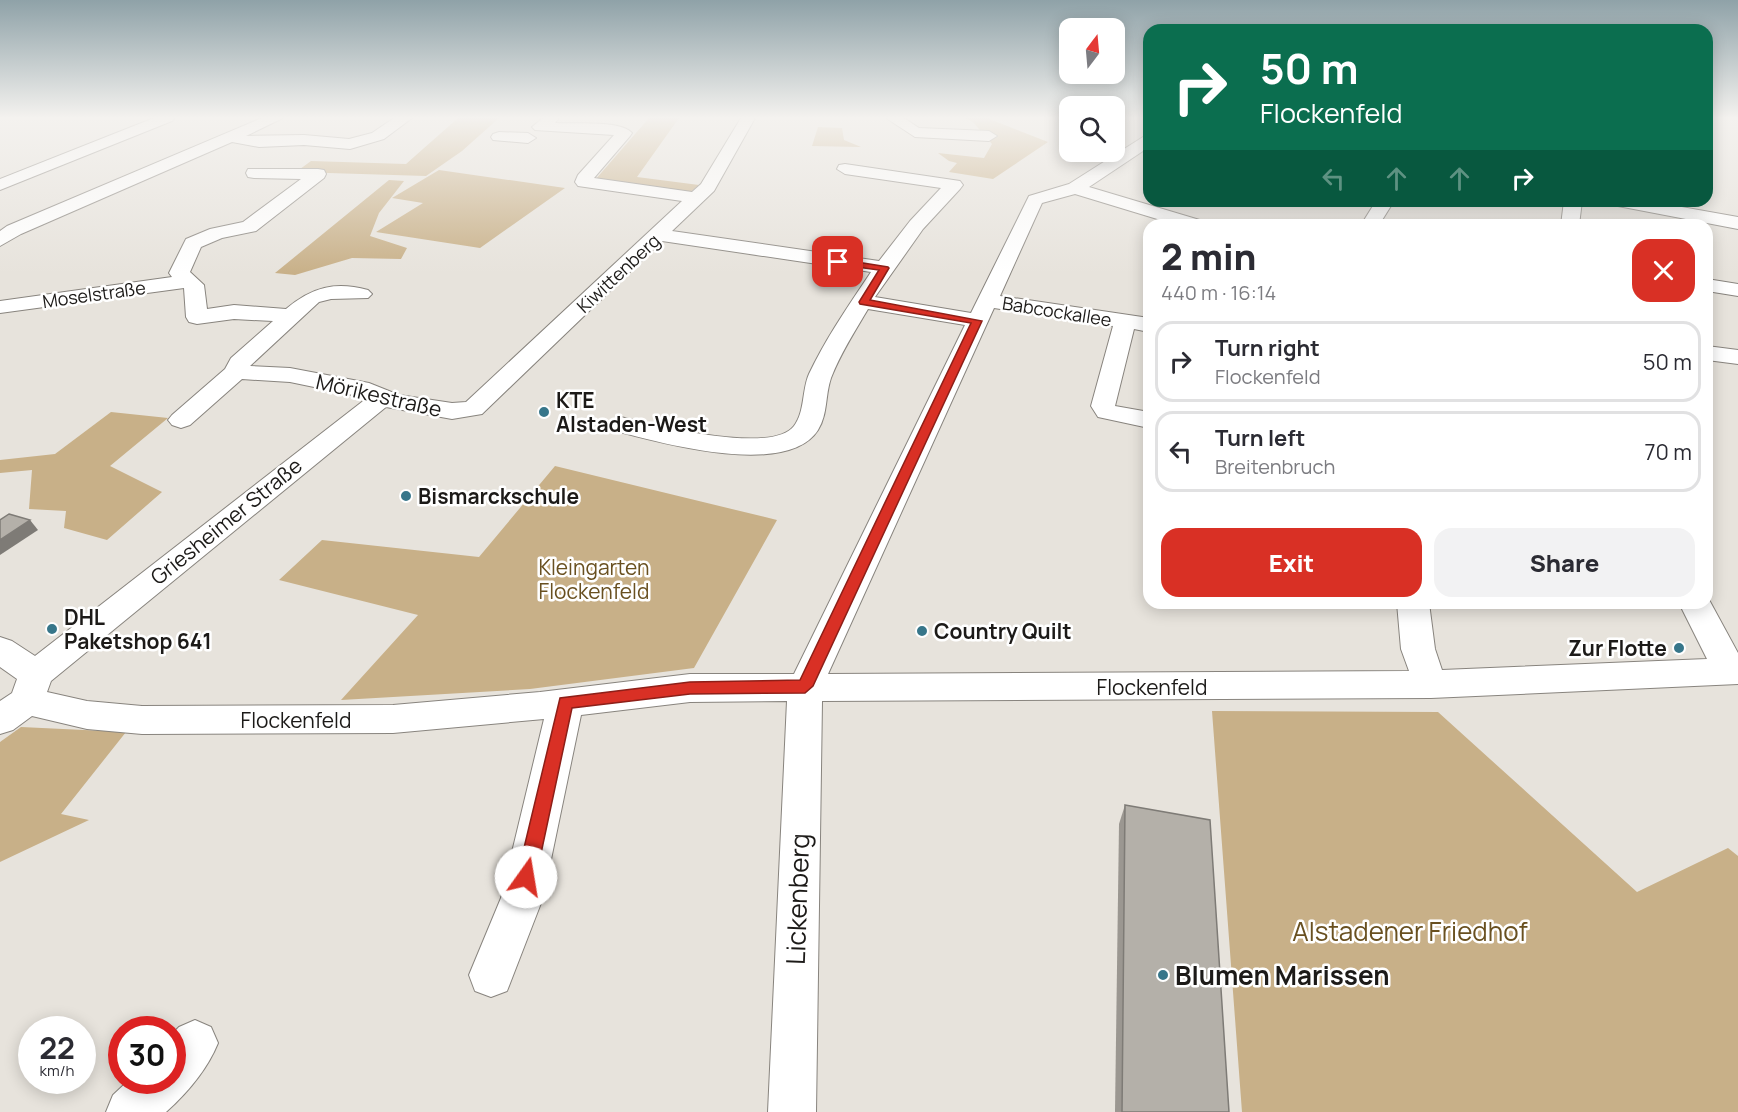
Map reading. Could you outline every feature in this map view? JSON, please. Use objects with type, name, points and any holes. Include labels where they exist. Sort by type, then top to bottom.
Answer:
[{"type":"street","points":[[0,185],[38,170]]},
{"type":"street","points":[[2,236],[153,170]]},
{"type":"street","points":[[592,170],[584,182],[696,198]]},
{"type":"street","name":"Kiwittenberg","points":[[467,411],[658,235],[712,182],[719,170]]},
{"type":"street","points":[[621,425],[698,443],[764,445],[793,439],[807,426],[820,376],[884,268],[929,210],[954,185],[845,170]]},
{"type":"street","points":[[805,686],[1035,200],[1075,188],[1103,170]]},
{"type":"street","points":[[254,173],[318,174],[249,227],[217,233],[193,243],[179,273],[194,285],[196,317],[234,312],[290,316]]},
{"type":"street","points":[[1075,188],[1176,219]]},
{"type":"street","points":[[1651,207],[1738,223]]},
{"type":"street","points":[[658,235],[884,268]]},
{"type":"street","name":"Moselstraße","points":[[0,307],[187,281]]},
{"type":"street","points":[[1713,286],[1738,290]]},
{"type":"street","points":[[181,420],[236,372],[239,363],[310,299],[321,295],[361,294]]},
{"type":"street","name":"Babcockallee","points":[[864,302],[1137,323],[1103,406],[1107,412],[1118,416],[1143,419]]},
{"type":"street","points":[[1713,354],[1738,357]]},
{"type":"street","name":"Mörikestraße","points":[[236,372],[290,375],[369,390],[382,398],[452,411],[467,411]]},
{"type":"street","name":"Griesheimer Straße","points":[[21,698],[382,398]]},
{"type":"street","points":[[1414,609],[1418,649],[1431,685]]},
{"type":"street","points":[[1698,609],[1721,655],[1736,671]]},
{"type":"street","points":[[0,650],[21,698]]},
{"type":"street","name":"Flockenfeld","points":[[21,698],[87,714],[142,720],[415,718],[690,688],[1431,685],[1736,671]]},
{"type":"street","name":"Lickenberg","points":[[792,1112],[805,686]]},
{"type":"street","points":[[491,975],[522,898],[566,703]]},
{"type":"street","points":[[130,1112],[150,1094]]},
{"type":"green space","points":[[299,170],[435,170],[426,176],[296,172]]},
{"type":"green space","points":[[439,170],[565,188],[480,248],[376,232],[423,203],[392,198]]},
{"type":"green space","points":[[604,170],[642,170],[637,177],[699,185],[689,193],[595,180]]},
{"type":"green space","points":[[951,170],[1007,170],[993,179],[949,172]]},
{"type":"green space","points":[[389,180],[404,181],[379,213],[370,236],[407,248],[401,259],[352,258],[295,275],[275,273]]},
{"type":"green space","points":[[111,412],[168,418],[110,466],[162,492],[107,540],[64,528],[66,511],[29,509],[32,470],[0,473],[0,460],[55,454]]},
{"type":"green space","name":"Kleingarten Flockenfeld","points":[[555,466],[777,520],[694,668],[530,689],[341,700],[418,615],[279,580],[322,540],[479,557]]},
{"type":"green space","name":"Alstadener Friedhof","points":[[1212,711],[1438,712],[1637,892],[1728,848],[1738,856],[1738,1112],[1242,1112]]},
{"type":"green space","points":[[21,727],[126,732],[61,814],[89,820],[0,862],[0,742]]},
{"type":"building","points":[[9,514],[30,520],[0,540],[0,520]]},
{"type":"building","name":"Blumen Marissen","points":[[1125,805],[1210,820],[1229,1112],[1122,1112]]},
{"type":"place","name":"KTE Alstaden-West","points":[[544,412]]},
{"type":"place","name":"Bismarckschule","points":[[406,496]]},
{"type":"place","name":"DHL Paketshop 641","points":[[52,629]]},
{"type":"place","name":"Country Quilt","points":[[922,631]]},
{"type":"place","name":"Zur Flotte","points":[[1679,648]]},
{"type":"place","name":"Blumen Marissen","points":[[1163,975]]},
{"type":"route","points":[[526,877],[566,703],[629,693],[690,688],[805,686],[977,321],[864,302],[884,268],[838,262]]}]
